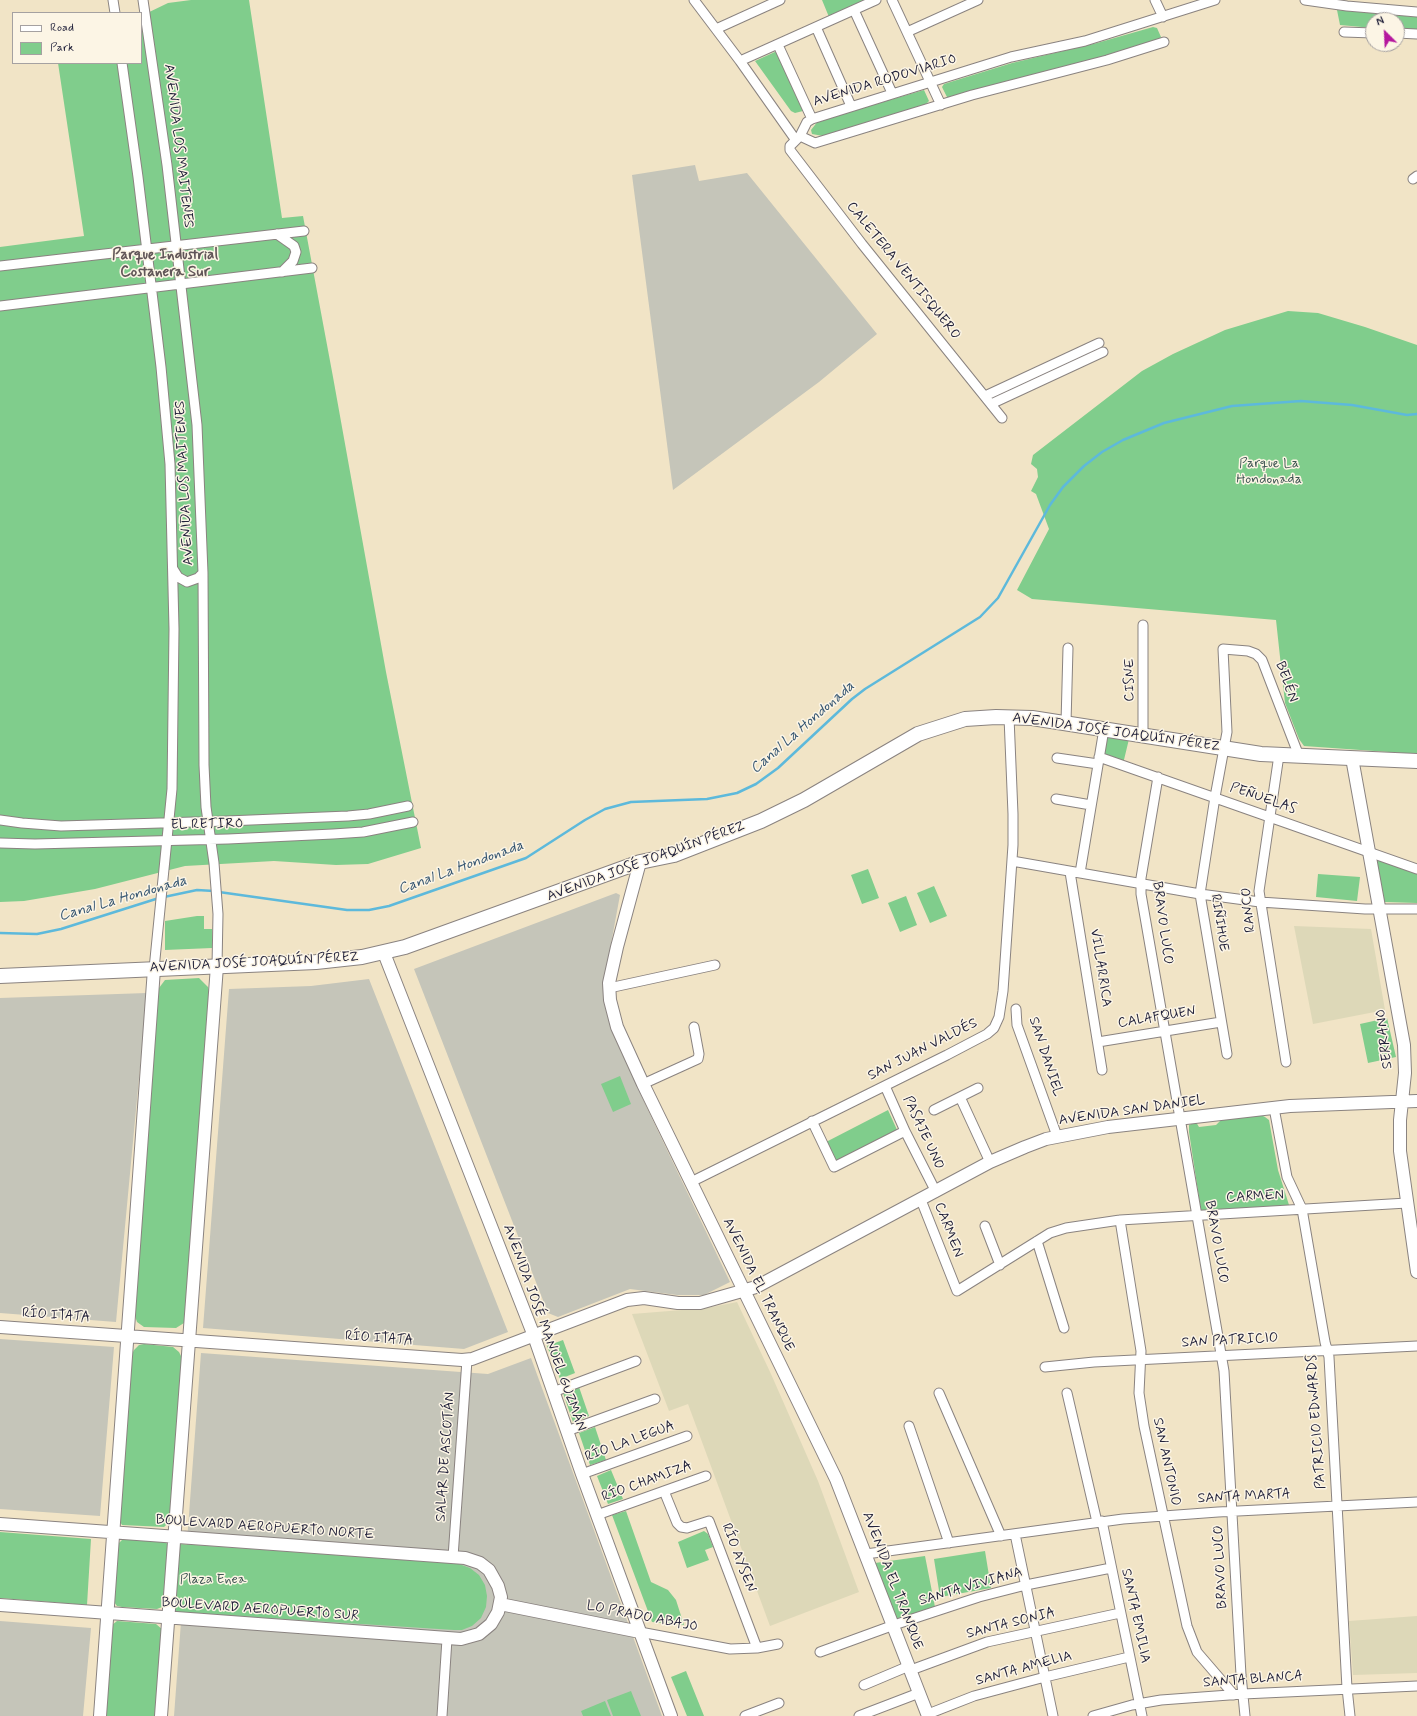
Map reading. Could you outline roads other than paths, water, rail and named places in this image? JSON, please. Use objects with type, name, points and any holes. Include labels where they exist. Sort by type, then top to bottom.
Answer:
[{"type":"main road","name":"AVENIDA JOSÉ JOAQUÍN PÉREZ","points":[[0,976],[332,961],[384,952],[424,942],[640,862],[674,855],[781,812],[918,734],[965,720],[1009,717],[1032,718],[1225,749],[1279,756],[1417,761]]},
{"type":"street","points":[[112,0],[114,12]]},
{"type":"street","name":"AVENIDA LOS MAITENES","points":[[143,0],[159,105],[182,284],[197,424],[203,572],[204,765],[208,822],[214,862],[218,914],[217,966]]},
{"type":"street","points":[[694,0],[797,138],[815,143],[1017,83],[1107,60],[1164,42]]},
{"type":"street","points":[[716,29],[780,0]]},
{"type":"street","points":[[740,61],[876,0]]},
{"type":"street","points":[[892,0],[941,105]]},
{"type":"street","points":[[907,32],[978,0]]},
{"type":"street","points":[[1155,0],[1163,17]]},
{"type":"street","name":"AVENIDA RODOVIARIO","points":[[797,138],[807,122],[812,119],[851,106],[1020,54],[1085,41],[1215,0]]},
{"type":"street","points":[[1306,0],[1347,6],[1417,12]]},
{"type":"street","points":[[854,10],[892,94]]},
{"type":"street","points":[[816,27],[851,106]]},
{"type":"street","points":[[1344,32],[1365,33]]},
{"type":"street","points":[[1405,33],[1417,34]]},
{"type":"street","points":[[778,44],[812,119]]},
{"type":"street","name":"AVENIDA LOS MAITENES","points":[[122,64],[147,249],[166,418],[173,569],[173,738],[170,822],[163,869],[154,969]]},
{"type":"street","name":"CALETERA VENTISQUERO","points":[[797,138],[790,146],[790,150],[862,244],[986,396],[1002,418]]},
{"type":"street","points":[[0,266],[304,231]]},
{"type":"street","points":[[276,234],[291,244],[296,252],[293,261],[282,272]]},
{"type":"street","points":[[0,306],[312,268]]},
{"type":"street","points":[[986,396],[1099,343]]},
{"type":"street","points":[[1089,348],[1093,357]]},
{"type":"street","points":[[991,404],[1103,352]]},
{"type":"street","points":[[173,569],[178,577],[187,582],[198,578],[203,572]]},
{"type":"street","name":"CISNE","points":[[1143,625],[1143,735]]},
{"type":"street","points":[[1066,723],[1068,648]]},
{"type":"street","name":"BELÉN","points":[[1225,749],[1227,732],[1223,649],[1248,651],[1256,654],[1262,660],[1300,756]]},
{"type":"street","name":"SAN JUAN VALDÉS","points":[[691,1182],[812,1121],[886,1086],[987,1034],[997,1023],[1000,1012],[1004,976],[1014,814],[1009,717]]},
{"type":"street","name":"VILLARRICA","points":[[1102,1070],[1075,872],[1091,805],[1104,729]]},
{"type":"street","name":"RIÑIHUE","points":[[1225,749],[1215,797],[1200,894],[1227,1054]]},
{"type":"street","name":"RANCO","points":[[1279,756],[1259,887],[1260,902],[1286,1062]]},
{"type":"street","name":"PEÑUELAS","points":[[1057,758],[1098,761],[1158,777],[1417,869]]},
{"type":"street","name":"SERRANO","points":[[1352,758],[1404,1045],[1405,1073],[1402,1101],[1400,1151],[1407,1203],[1414,1234],[1417,1272]]},
{"type":"street","name":"BRAVO LUCO","points":[[1158,777],[1141,883],[1142,898],[1222,1356],[1232,1511],[1238,1694],[1245,1716]]},
{"type":"street","points":[[1056,799],[1091,805]]},
{"type":"street","name":"EL RETIRO","points":[[0,820],[61,826],[208,822],[348,816],[408,806]]},
{"type":"street","points":[[390,810],[393,814],[394,820],[390,827]]},
{"type":"street","name":"EL RETIRO","points":[[0,843],[35,844],[211,839],[348,833],[413,822]]},
{"type":"street","points":[[1012,861],[1200,894],[1260,902],[1340,908],[1417,909]]},
{"type":"street","name":"AVENIDA EL TRANQUE","points":[[640,862],[616,947],[609,988],[611,1005],[617,1027],[643,1084],[829,1465],[866,1554],[928,1715]]},
{"type":"street","name":"AVENIDA JOSÉ MANUEL GUZMÁN","points":[[384,952],[534,1336],[582,1474],[671,1716]]},
{"type":"street","points":[[609,988],[715,965]]},
{"type":"street","points":[[161,1716],[217,966]]},
{"type":"street","points":[[100,1716],[154,969]]},
{"type":"street","name":"SAN DANIEL","points":[[1016,1010],[1017,1026],[1057,1136]]},
{"type":"street","name":"CALAFQUEN","points":[[1098,1042],[1222,1022]]},
{"type":"street","points":[[643,1084],[698,1058],[699,1054],[694,1027]]},
{"type":"street","name":"PASAJE UNO","points":[[886,1086],[905,1131],[936,1192]]},
{"type":"street","points":[[934,1110],[978,1088]]},
{"type":"street","points":[[960,1097],[990,1162]]},
{"type":"street","name":"AVENIDA SAN DANIEL","points":[[744,1291],[777,1276],[990,1162],[1025,1147],[1057,1136],[1094,1129],[1274,1108],[1417,1101]]},
{"type":"street","name":"PATRICIO EDWARDS","points":[[1274,1108],[1287,1177],[1302,1209],[1329,1357],[1347,1688],[1350,1716]]},
{"type":"street","points":[[812,1121],[834,1167],[905,1131]]},
{"type":"street","name":"CARMEN","points":[[921,1200],[957,1291],[1050,1233],[1066,1228],[1120,1220],[1407,1203]]},
{"type":"street","name":"SAN ANTONIO","points":[[1120,1220],[1141,1351],[1139,1385],[1141,1408],[1189,1636],[1201,1658],[1238,1694]]},
{"type":"street","points":[[985,1226],[1000,1265]]},
{"type":"street","points":[[1037,1242],[1064,1328]]},
{"type":"street","name":"RÍO ITATA","points":[[0,1327],[467,1360],[477,1358],[618,1302],[634,1298],[683,1304],[700,1303],[744,1291]]},
{"type":"street","name":"SAN PATRICIO","points":[[1046,1367],[1094,1362],[1417,1346]]},
{"type":"street","name":"SALAR DE ASCOTÁN","points":[[453,1557],[467,1360]]},
{"type":"street","points":[[553,1392],[636,1361]]},
{"type":"street","points":[[939,1393],[1001,1536]]},
{"type":"street","name":"SANTA EMILIA","points":[[1067,1393],[1111,1568],[1142,1716]]},
{"type":"street","points":[[567,1431],[655,1399]]},
{"type":"street","points":[[909,1426],[949,1544]]},
{"type":"street","name":"RÍO LA LEGUA","points":[[582,1474],[687,1436]]},
{"type":"street","name":"RÍO CHAMIZA","points":[[597,1515],[706,1476]]},
{"type":"street","name":"RÍO AYSEN","points":[[664,1491],[676,1523],[681,1527],[687,1528],[709,1521],[757,1648]]},
{"type":"street","name":"SANTA MARTA","points":[[866,1554],[949,1544],[1099,1522],[1232,1511],[1417,1502]]},
{"type":"street","name":"BOULEVARD AEROPUERTO NORTE","points":[[0,1524],[453,1557],[474,1560],[489,1570],[498,1586],[500,1604]]},
{"type":"street","points":[[1015,1534],[1053,1716]]},
{"type":"street","name":"SANTA VIVIANA","points":[[820,1652],[894,1625],[979,1597],[1026,1585],[1111,1568]]},
{"type":"street","name":"LO PRADO ABAJO","points":[[500,1604],[716,1647],[742,1650],[778,1644]]},
{"type":"street","name":"BOULEVARD AEROPUERTO SUR","points":[[0,1605],[447,1639],[470,1638],[478,1634],[491,1624],[498,1612],[500,1604]]},
{"type":"street","name":"SANTA SONIA","points":[[864,1685],[987,1642],[1120,1613]]},
{"type":"street","points":[[442,1716],[447,1639]]},
{"type":"street","name":"SANTA AMELIA","points":[[928,1715],[974,1696],[1129,1657]]},
{"type":"street","name":"SANTA BLANCA","points":[[1093,1716],[1139,1704],[1238,1694],[1417,1686]]},
{"type":"street","points":[[859,1716],[920,1693]]},
{"type":"street","points":[[745,1716],[779,1703]]},
{"type":"waterway","name":"Canal La Hondonada","points":[[219,892],[347,910],[369,910],[389,906],[526,858],[605,809],[631,802],[707,799],[737,793],[756,784],[778,768],[852,699],[865,689],[980,617],[998,598],[1050,505],[1063,487],[1084,466],[1102,452],[1123,440],[1164,423],[1232,406],[1301,401],[1352,405],[1407,415],[1417,414]]},
{"type":"waterway","name":"Canal La Hondonada","points":[[164,897],[197,890],[214,891]]},
{"type":"waterway","name":"Canal La Hondonada","points":[[0,933],[37,934],[61,929],[159,898]]},
{"type":"district","name":"Parque Industrial Costanera Sur","points":[[165,264]]},
{"type":"park label","name":"Parque La Hondonada","points":[[1269,472]]},
{"type":"park label","name":"Plaza Enea","points":[[213,1580]]}]
